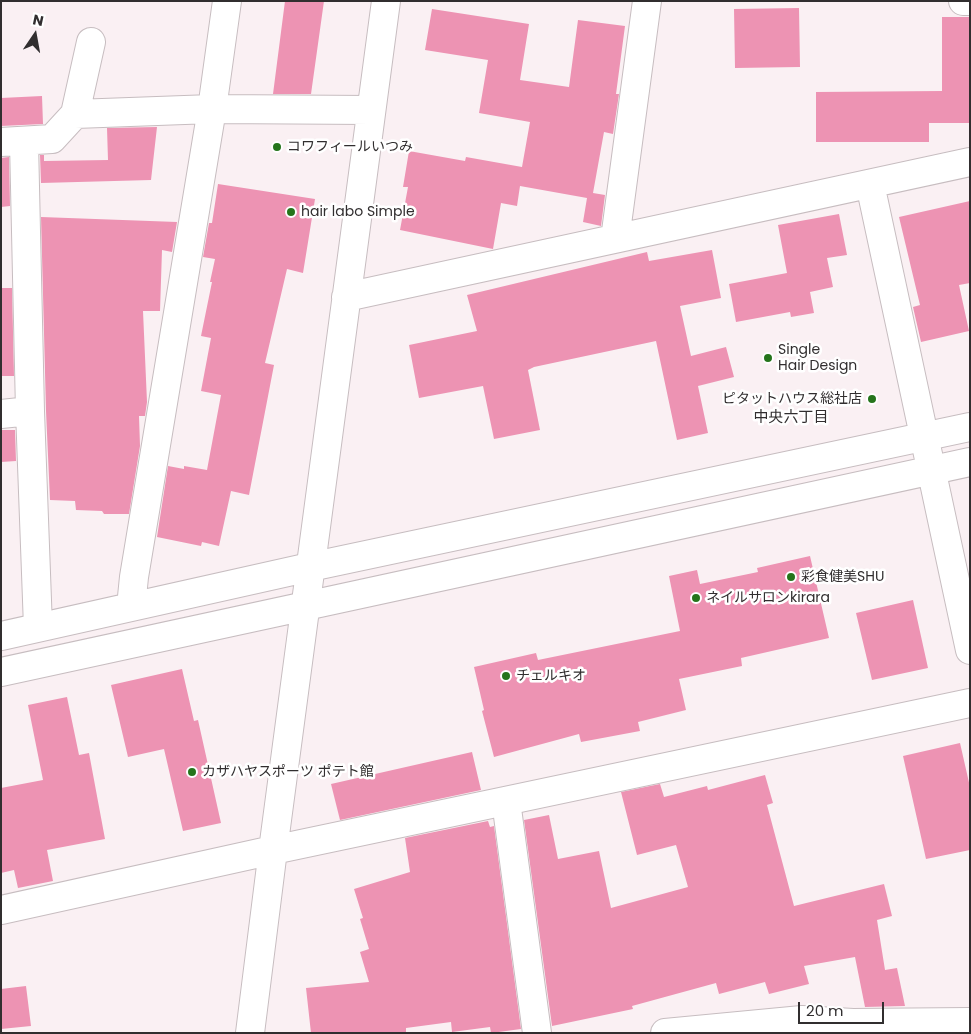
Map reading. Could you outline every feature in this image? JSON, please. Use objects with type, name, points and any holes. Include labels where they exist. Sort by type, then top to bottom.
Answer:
[{"type":"street","points":[[131,607],[134,577],[212,110],[227,1]]},
{"type":"street","points":[[250,1033],[272,850],[386,1]]},
{"type":"street","points":[[615,239],[647,1]]},
{"type":"street","points":[[964,1],[970,1]]},
{"type":"street","points":[[38,628],[30,411],[13,142],[52,139],[75,114],[91,42]]},
{"type":"street","points":[[75,114],[212,110],[371,110]]},
{"type":"street","points":[[346,297],[970,162]]},
{"type":"street","points":[[870,184],[970,650]]},
{"type":"street","points":[[1,414],[30,411]]},
{"type":"street","points":[[1,636],[310,567],[970,426]]},
{"type":"street","points":[[1,672],[970,462]]},
{"type":"street","points":[[1,910],[272,850],[970,703]]},
{"type":"street","points":[[506,801],[537,1033]]},
{"type":"street","points":[[665,1033],[802,1020],[854,1028],[970,1022]]},
{"type":"building","points":[[285,1],[324,1],[311,94],[273,94]]},
{"type":"building","points":[[799,8],[800,67],[735,68],[734,9]]},
{"type":"building","points":[[432,9],[529,24],[520,80],[569,87],[578,20],[625,26],[616,94],[619,94],[613,134],[604,132],[593,193],[605,195],[601,226],[583,222],[587,198],[520,186],[517,206],[501,203],[493,249],[400,230],[408,187],[403,187],[409,151],[465,161],[466,157],[522,167],[530,122],[479,113],[488,60],[425,50]]},
{"type":"building","points":[[942,17],[970,17],[970,123],[929,123],[929,142],[816,142],[816,92],[942,91]]},
{"type":"building","points":[[42,96],[43,124],[1,126],[1,98]]},
{"type":"building","points":[[157,127],[151,180],[41,183],[40,155],[44,155],[44,161],[108,160],[107,128]]},
{"type":"building","points":[[9,157],[10,206],[1,207],[1,158]]},
{"type":"building","points":[[218,184],[315,199],[303,273],[287,269],[265,363],[274,365],[249,495],[231,491],[219,546],[202,542],[201,546],[157,537],[168,466],[184,469],[184,466],[207,470],[221,395],[201,391],[211,338],[201,336],[215,259],[203,257],[209,223],[212,223]]},
{"type":"building","points":[[970,201],[970,283],[959,285],[969,331],[921,342],[913,307],[920,305],[899,217]]},
{"type":"building","points":[[839,214],[847,255],[827,258],[833,287],[810,292],[814,313],[791,317],[790,312],[736,322],[729,284],[787,273],[778,225]]},
{"type":"building","points":[[41,217],[177,222],[172,252],[162,250],[160,311],[143,311],[147,402],[145,416],[139,416],[140,446],[129,514],[104,514],[102,511],[76,510],[75,501],[50,500]]},
{"type":"building","points":[[712,250],[721,298],[680,306],[691,356],[726,347],[734,377],[698,386],[708,433],[677,440],[656,341],[534,367],[528,370],[540,430],[494,439],[483,386],[419,398],[409,345],[477,331],[467,295],[647,252],[649,261]]},
{"type":"building","points":[[1,288],[12,288],[14,376],[1,376]]},
{"type":"building","points":[[1,430],[15,430],[16,461],[1,462]]},
{"type":"building","points":[[810,556],[829,638],[741,658],[742,666],[679,679],[686,710],[638,722],[640,731],[581,742],[579,734],[494,757],[482,711],[484,710],[474,667],[536,653],[538,660],[680,631],[669,576],[697,570],[700,584],[758,572],[757,568]]},
{"type":"building","points":[[913,600],[928,668],[872,680],[856,613]]},
{"type":"building","points":[[182,669],[194,721],[198,720],[221,823],[183,831],[164,749],[128,757],[111,685]]},
{"type":"building","points":[[67,697],[79,755],[89,753],[105,839],[47,850],[53,881],[18,888],[14,870],[1,873],[1,788],[43,780],[28,705]]},
{"type":"building","points":[[960,743],[970,787],[970,850],[926,859],[903,756]]},
{"type":"building","points":[[472,752],[481,790],[340,820],[331,784]]},
{"type":"building","points":[[765,775],[773,803],[767,805],[794,906],[884,884],[892,916],[877,920],[885,970],[897,968],[905,1006],[865,1007],[855,957],[804,966],[809,984],[769,994],[765,982],[719,994],[716,983],[632,1006],[633,1009],[552,1026],[524,820],[549,815],[558,859],[599,851],[611,908],[688,887],[676,845],[637,855],[621,792],[660,784],[664,797],[707,786],[708,790]]},
{"type":"building","points":[[488,821],[490,827],[494,826],[521,1029],[491,1033],[490,1027],[452,1032],[451,1022],[406,1028],[406,1033],[311,1033],[306,988],[369,982],[360,952],[369,949],[360,919],[363,918],[354,889],[410,872],[405,838]]},
{"type":"building","points":[[26,986],[31,1026],[1,1029],[1,989]]},
{"type":"place","name":"コワフィールいつみ","points":[[277,147]]},
{"type":"place","name":"hair labo Simple","points":[[291,212]]},
{"type":"place","name":"Single Hair Design","points":[[768,358]]},
{"type":"place","name":"ピタットハウス総社店","points":[[872,399]]},
{"type":"place","name":"彩食健美SHU","points":[[791,577]]},
{"type":"place","name":"ネイルサロンkirara","points":[[696,598]]},
{"type":"place","name":"チェルキオ","points":[[506,676]]},
{"type":"place","name":"カザハヤスポーツ ポテト館","points":[[192,772]]},
{"type":"district","name":"中央六丁目","points":[[791,418]]}]
